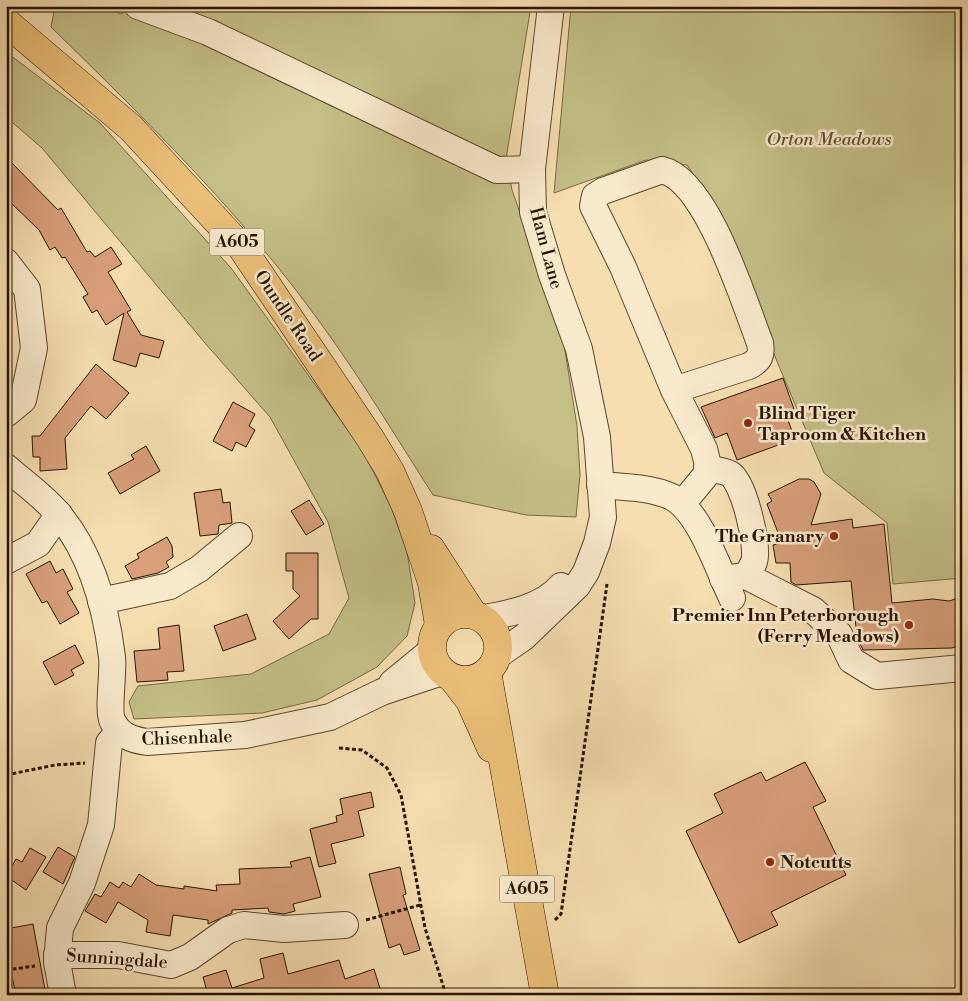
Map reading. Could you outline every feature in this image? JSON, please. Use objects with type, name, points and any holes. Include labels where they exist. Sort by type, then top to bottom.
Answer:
[{"type":"main road","name":"Oundle Road","points":[[6,22],[131,128],[242,248],[370,438],[390,471],[408,511],[432,583],[439,625]]},
{"type":"main road","name":"Oundle Road","points":[[408,511],[479,616]]},
{"type":"main road","points":[[461,613],[479,616],[495,632],[498,643],[493,663],[506,783],[470,701],[442,667],[432,639],[439,625],[450,617],[461,613]]},
{"type":"main road","points":[[442,667],[466,681],[478,678],[493,663]]},
{"type":"main road","name":"A605","points":[[506,783],[545,995]]},
{"type":"street","points":[[138,6],[208,32],[497,170],[532,169]]},
{"type":"street","name":"Ham Lane","points":[[493,663],[555,610],[576,586],[586,572],[597,543],[603,518],[597,437],[578,349],[552,275],[533,212],[532,169],[551,6]]},
{"type":"street","points":[[674,390],[749,366],[757,361],[761,353],[760,343],[707,213],[682,179],[671,172],[662,170],[603,191],[595,196],[593,206],[627,276],[674,390],[704,449],[706,475],[682,504]]},
{"type":"street","points":[[6,262],[27,289],[34,348],[23,400],[6,414]]},
{"type":"street","name":"Chisenhale","points":[[6,467],[59,514],[81,544],[101,601],[112,659],[111,720],[119,731],[132,739],[148,742],[246,735],[330,717],[382,692],[442,667]]},
{"type":"street","points":[[707,469],[730,474],[738,483],[747,507],[754,561],[734,585]]},
{"type":"street","points":[[600,486],[652,491],[671,497],[682,504],[693,515],[734,585],[813,610],[839,634],[851,660],[877,676],[962,668]]},
{"type":"street","name":"Ham Lane","points":[[479,616],[515,612],[556,591],[577,560],[585,540],[600,486]]},
{"type":"street","points":[[6,561],[38,544],[59,514]]},
{"type":"street","points":[[101,601],[170,586],[199,569],[239,536]]},
{"type":"street","name":"Sunningdale","points":[[63,995],[57,958],[60,928],[82,883],[100,825],[109,743],[119,731]]},
{"type":"street","name":"Sunningdale","points":[[57,958],[118,956],[171,965],[190,957],[228,930],[244,924],[284,929],[345,925]]},
{"type":"path","points":[[536,938],[561,914],[608,574]]},
{"type":"path","points":[[339,748],[362,750],[387,768],[401,795],[425,928],[446,995]]},
{"type":"path","points":[[6,775],[55,765],[93,762]]},
{"type":"path","points":[[345,925],[420,905]]},
{"type":"path","points":[[6,970],[57,958]]},
{"type":"green space","points":[[95,6],[122,14],[125,6],[531,6],[506,159],[512,190],[562,332],[577,426],[580,475],[576,517],[526,515],[433,495],[378,407],[334,342],[258,243],[157,132],[51,27],[55,7]]},
{"type":"green space","name":"Orton Meadows","points":[[571,6],[962,6],[962,578],[893,584],[887,523],[824,473],[776,359],[725,222],[687,165],[646,160],[554,193]]},
{"type":"green space","points":[[6,52],[100,123],[231,268],[363,451],[391,507],[407,552],[415,603],[407,636],[377,667],[317,700],[262,713],[134,719],[129,702],[138,686],[251,674],[329,634],[349,598],[328,522],[270,417],[205,343],[42,148],[6,117]]},
{"type":"building","points":[[6,157],[58,210],[61,208],[87,252],[90,251],[95,257],[111,247],[122,264],[108,272],[131,310],[127,312],[141,335],[164,341],[159,358],[140,353],[136,367],[113,360],[124,313],[106,325],[97,310],[92,313],[83,297],[88,294],[65,257],[62,258],[55,247],[50,250],[39,230],[6,198]]},
{"type":"building","points":[[96,364],[129,393],[106,419],[91,406],[65,438],[67,469],[40,471],[40,457],[33,457],[32,436],[40,436]]},
{"type":"building","name":"Blind Tiger Taproom & Kitchen","points":[[783,378],[794,409],[785,412],[795,439],[737,460],[727,433],[715,438],[701,407]]},
{"type":"building","points":[[233,402],[255,414],[249,426],[255,430],[246,447],[236,442],[232,451],[213,441]]},
{"type":"building","points":[[146,446],[160,471],[120,494],[108,473],[134,459],[131,455]]},
{"type":"building","points":[[799,479],[809,479],[814,482],[821,494],[811,525],[852,519],[853,528],[884,524],[892,603],[933,599],[949,601],[962,597],[962,645],[952,648],[863,650],[857,637],[851,581],[796,585],[791,582],[790,563],[776,563],[773,545],[782,543],[767,504],[772,501],[768,494]]},
{"type":"building","points":[[221,489],[223,503],[230,502],[232,523],[219,525],[218,534],[200,536],[194,493]]},
{"type":"building","points":[[309,500],[324,524],[306,535],[291,511]]},
{"type":"building","points":[[167,537],[172,546],[173,557],[166,562],[169,567],[158,573],[132,579],[125,566],[139,558],[137,554]]},
{"type":"building","points":[[286,553],[318,553],[318,619],[311,619],[289,639],[273,621],[300,596],[293,589],[293,571],[286,571]]},
{"type":"building","points":[[50,561],[56,573],[63,569],[73,589],[67,592],[79,613],[60,624],[47,601],[42,603],[26,574]]},
{"type":"building","points":[[247,614],[256,639],[223,651],[214,626]]},
{"type":"building","points":[[179,625],[184,671],[167,672],[168,680],[137,682],[134,651],[160,649],[158,628]]},
{"type":"building","points":[[75,645],[84,663],[71,670],[74,675],[55,685],[43,662]]},
{"type":"building","name":"Notcutts","points":[[805,762],[826,801],[813,807],[846,875],[771,912],[778,925],[739,943],[686,831],[723,813],[714,794],[761,772],[766,781]]},
{"type":"building","points":[[371,792],[374,807],[358,811],[364,836],[331,844],[336,863],[319,867],[310,829],[337,822],[336,816],[343,814],[340,799]]},
{"type":"building","points":[[58,847],[75,857],[63,884],[43,872]]},
{"type":"building","points":[[30,848],[46,857],[26,890],[6,876],[16,859],[22,862]]},
{"type":"building","points":[[310,857],[321,897],[293,904],[295,911],[284,914],[269,912],[268,908],[232,910],[232,913],[208,924],[208,920],[173,915],[170,936],[146,932],[148,920],[118,902],[106,923],[85,911],[95,894],[101,897],[110,882],[119,888],[123,882],[131,887],[139,874],[156,885],[184,889],[184,886],[217,891],[216,885],[240,884],[239,869],[292,867],[290,862]]},
{"type":"building","points":[[400,867],[406,894],[403,895],[420,950],[404,955],[400,944],[389,948],[369,874]]},
{"type":"building","points":[[33,924],[46,995],[16,995],[6,949],[6,929]]},
{"type":"building","points":[[283,953],[288,974],[339,960],[345,979],[374,969],[382,995],[208,995],[203,977],[226,970],[232,988],[264,978],[260,959]]},
{"type":"place","name":"Blind Tiger Taproom & Kitchen","points":[[748,423]]},
{"type":"place","name":"The Granary","points":[[834,536]]},
{"type":"place","name":"Premier Inn Peterborough (Ferry Meadows)","points":[[909,625]]},
{"type":"place","name":"Notcutts","points":[[770,862]]}]
